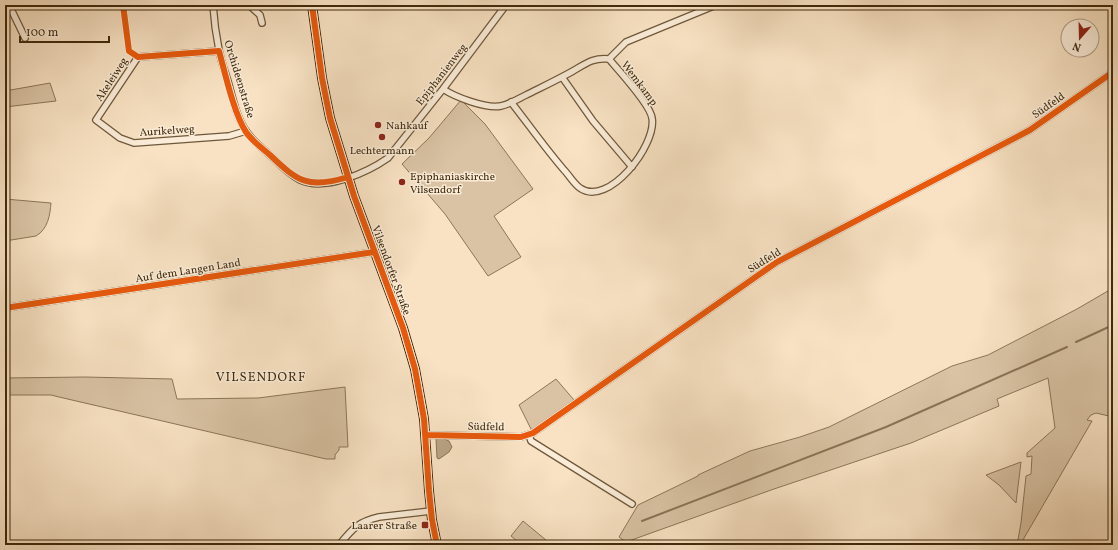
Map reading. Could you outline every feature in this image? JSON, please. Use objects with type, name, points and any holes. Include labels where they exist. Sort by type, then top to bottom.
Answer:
[{"type":"main road","name":"Vilsendorfer Straße","points":[[312,5],[325,97],[348,177],[411,354],[421,400],[426,435],[431,511],[437,545]]},
{"type":"street","points":[[9,5],[25,38]]},
{"type":"street","name":"Orchideenstraße","points":[[213,5],[219,51],[232,96],[241,122],[246,131],[279,164],[300,180],[309,183],[327,183],[348,177]]},
{"type":"street","points":[[249,5],[260,15],[262,23]]},
{"type":"street","name":"Epiphanienweg","points":[[348,177],[377,165],[388,158],[443,89],[506,5]]},
{"type":"street","points":[[609,59],[626,42],[716,5]]},
{"type":"street","name":"Akeleiweg","points":[[96,120],[138,57],[219,51]]},
{"type":"street","name":"Wemkamp","points":[[443,89],[464,98],[490,106],[501,106],[594,60],[600,58],[609,59],[635,89],[649,110],[652,117],[652,126],[645,150],[632,167],[615,182],[604,189],[595,192],[586,191],[579,188],[511,102]]},
{"type":"street","name":"Südfeld","points":[[426,435],[481,437],[529,436],[777,262],[1030,130],[1113,72]]},
{"type":"street","points":[[562,77],[593,121],[632,167]]},
{"type":"street","name":"Aurikelweg","points":[[96,120],[120,138],[134,142],[229,136],[246,131]]},
{"type":"street","name":"Auf dem Langen Land","points":[[5,308],[374,252]]},
{"type":"street","points":[[529,436],[531,441],[632,504]]},
{"type":"street","points":[[339,545],[354,527],[372,519],[431,511]]},
{"type":"shaded area","points":[[50,83],[56,101],[5,107],[5,91]]},
{"type":"shaded area","points":[[461,100],[485,124],[533,189],[494,216],[521,257],[488,276],[445,214],[402,164],[429,138]]},
{"type":"shaded area","points":[[5,199],[51,203],[46,226],[36,236],[5,241]]},
{"type":"shaded area","points":[[1113,288],[1113,417],[1096,413],[1091,415],[1087,420],[1092,421],[1020,545],[1017,545],[1026,476],[1031,474],[1032,456],[1027,457],[1027,453],[1055,428],[1048,378],[997,399],[999,406],[911,443],[774,489],[626,542],[619,537],[638,505],[750,451],[829,427],[952,366],[988,355],[1077,309]]},
{"type":"shaded area","points":[[85,377],[172,379],[177,399],[258,398],[345,387],[348,447],[339,447],[339,450],[335,455],[335,459],[326,459],[51,395],[5,395],[5,378]]},
{"type":"shaded area","points":[[556,379],[574,400],[532,431],[519,405]]},
{"type":"shaded area","points":[[442,438],[449,441],[452,447],[449,452],[439,459],[437,458],[436,439]]},
{"type":"shaded area","points":[[1021,462],[1016,503],[999,485],[986,475]]},
{"type":"shaded area","points":[[523,521],[552,545],[522,545],[511,536]]},
{"type":"waterway","points":[[1076,342],[1113,325]]},
{"type":"waterway","points":[[642,521],[886,427],[1067,347]]},
{"type":"cycle path","points":[[123,5],[129,51],[138,57],[219,51],[230,93],[238,115],[246,132],[254,141],[289,172],[305,181],[335,181],[348,177]]},
{"type":"cycle path","points":[[312,5],[322,78],[330,118],[354,196],[403,328],[415,369],[424,419],[429,491],[432,520],[437,545]]},
{"type":"cycle path","points":[[426,435],[521,437],[533,433],[777,262],[1030,130],[1113,72]]},
{"type":"cycle path","points":[[5,308],[374,252]]},
{"type":"place","name":"Nahkauf","points":[[378,125]]},
{"type":"place","name":"Lechtermann","points":[[382,137]]},
{"type":"place","name":"Epiphaniaskirche Vilsendorf","points":[[402,182]]},
{"type":"place","name":"Laarer Straße","points":[[425,525]]},
{"type":"district","name":"VILSENDORF","points":[[261,376]]}]
